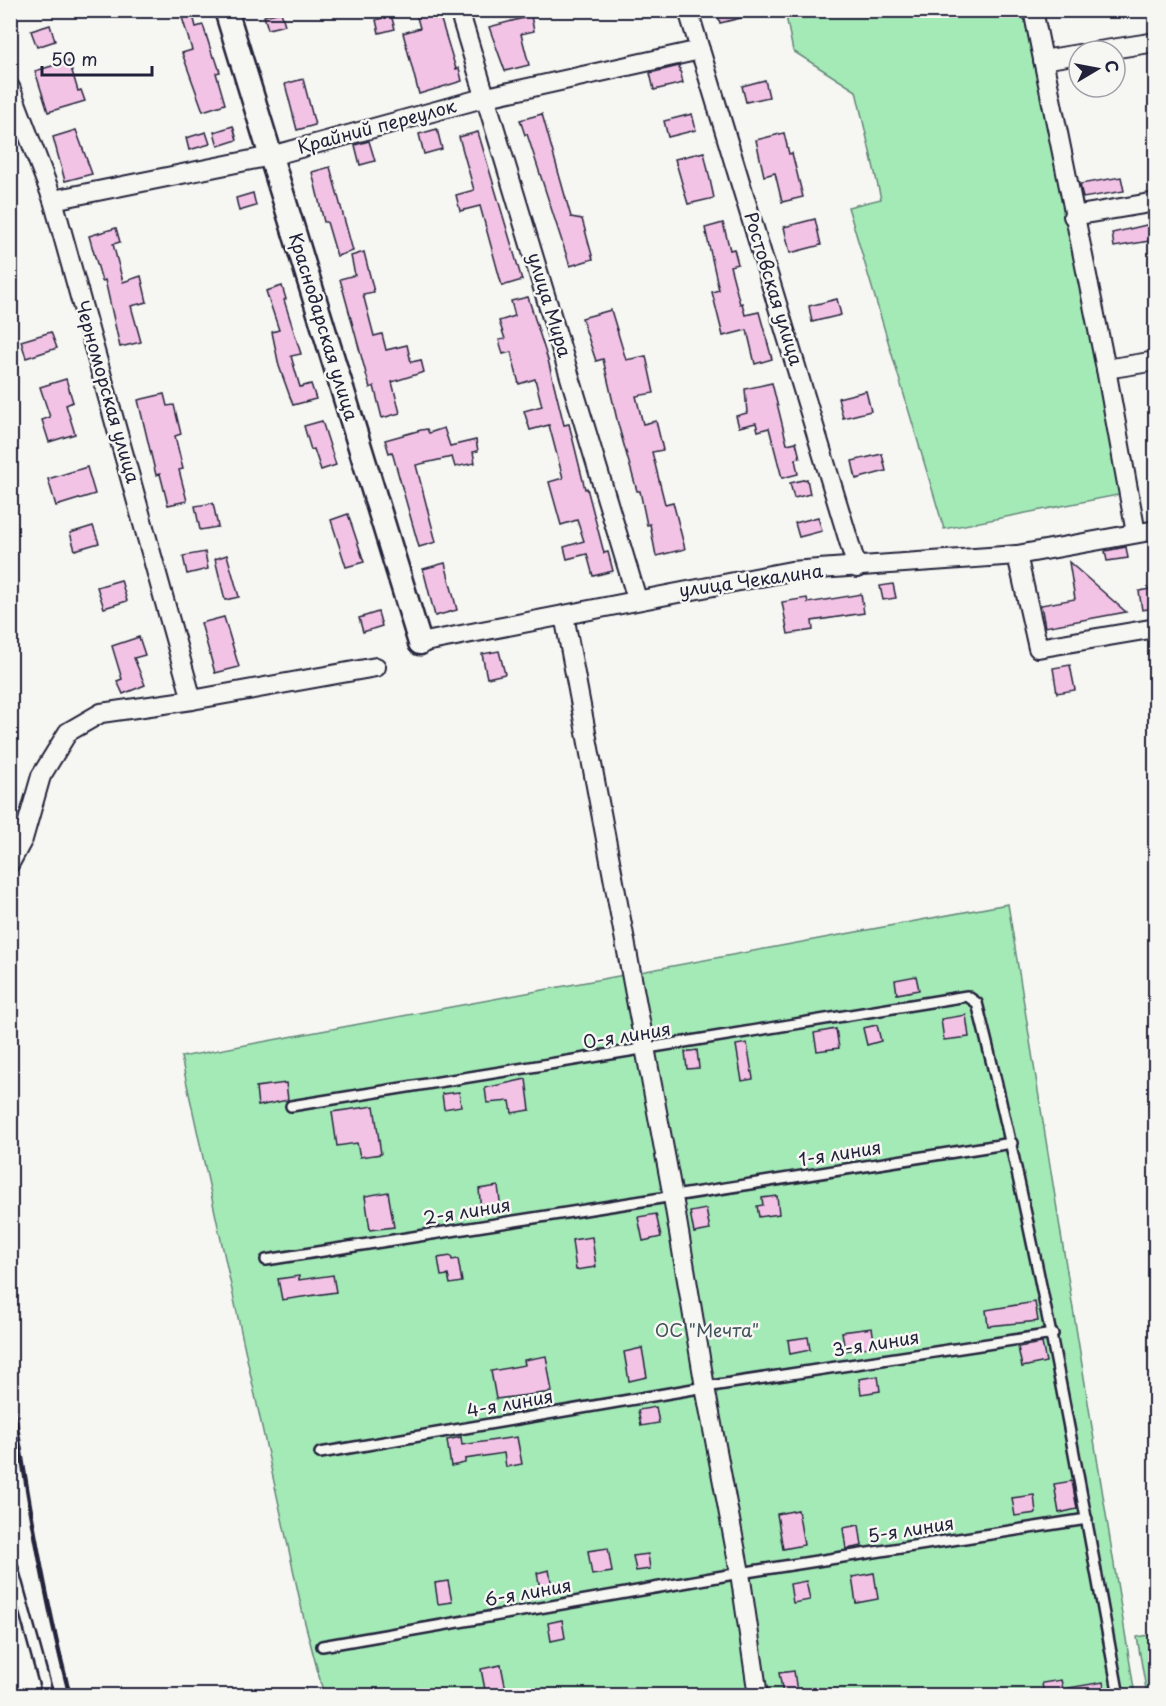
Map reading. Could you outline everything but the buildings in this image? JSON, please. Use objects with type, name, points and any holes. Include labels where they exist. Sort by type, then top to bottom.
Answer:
[{"type":"street","name":"Краснодарская улица","points":[[226,10],[420,643]]},
{"type":"street","name":"улица Мира","points":[[459,10],[637,599]]},
{"type":"street","name":"Ростовская улица","points":[[688,10],[857,568]]},
{"type":"street","points":[[1033,10],[1073,216],[1106,369],[1136,533]]},
{"type":"street","points":[[1127,46],[1155,42]]},
{"type":"street","name":"Крайний переулок","points":[[53,200],[271,156],[487,97],[700,50]]},
{"type":"street","points":[[1043,60],[1067,56]]},
{"type":"street","name":"Черноморская улица","points":[[10,87],[53,200],[192,700]]},
{"type":"street","points":[[1073,216],[1155,201]]},
{"type":"street","points":[[1106,369],[1155,360]]},
{"type":"street","name":"улица Чекалина","points":[[420,643],[637,599],[791,571],[1017,555],[1155,530]]},
{"type":"street","points":[[1017,555],[1038,648],[1155,628]]},
{"type":"street","points":[[564,615],[673,1197],[705,1387],[740,1573],[758,1695]]},
{"type":"street","points":[[10,863],[23,839],[41,776],[68,732],[101,713],[192,700],[376,667]]},
{"type":"lane","name":"0-я линия","points":[[291,1106],[968,996],[977,1003],[1012,1143]]},
{"type":"lane","name":"1-я линия","points":[[673,1197],[1012,1143]]},
{"type":"lane","points":[[1012,1143],[1053,1334],[1119,1695]]},
{"type":"lane","name":"2-я линия","points":[[266,1260],[673,1197]]},
{"type":"lane","name":"3-я линия","points":[[705,1387],[1053,1334]]},
{"type":"lane","name":"4-я линия","points":[[320,1453],[705,1387]]},
{"type":"lane","name":"5-я линия","points":[[740,1573],[1087,1519]]},
{"type":"lane","points":[[11,1558],[48,1695]]},
{"type":"lane","name":"6-я линия","points":[[322,1646],[740,1573]]},
{"type":"green space","points":[[785,11],[1023,11],[1123,494],[944,529],[848,207],[881,199],[856,91],[793,51]]},
{"type":"green space","name":"ОС \"Мечта\"","points":[[1008,904],[1135,1695],[324,1695],[304,1619],[181,1057]]},
{"type":"green space","points":[[1155,1634],[1155,1695],[1147,1695],[1137,1637]]},
{"type":"railway","points":[[10,1381],[51,1618],[70,1696]]}]
